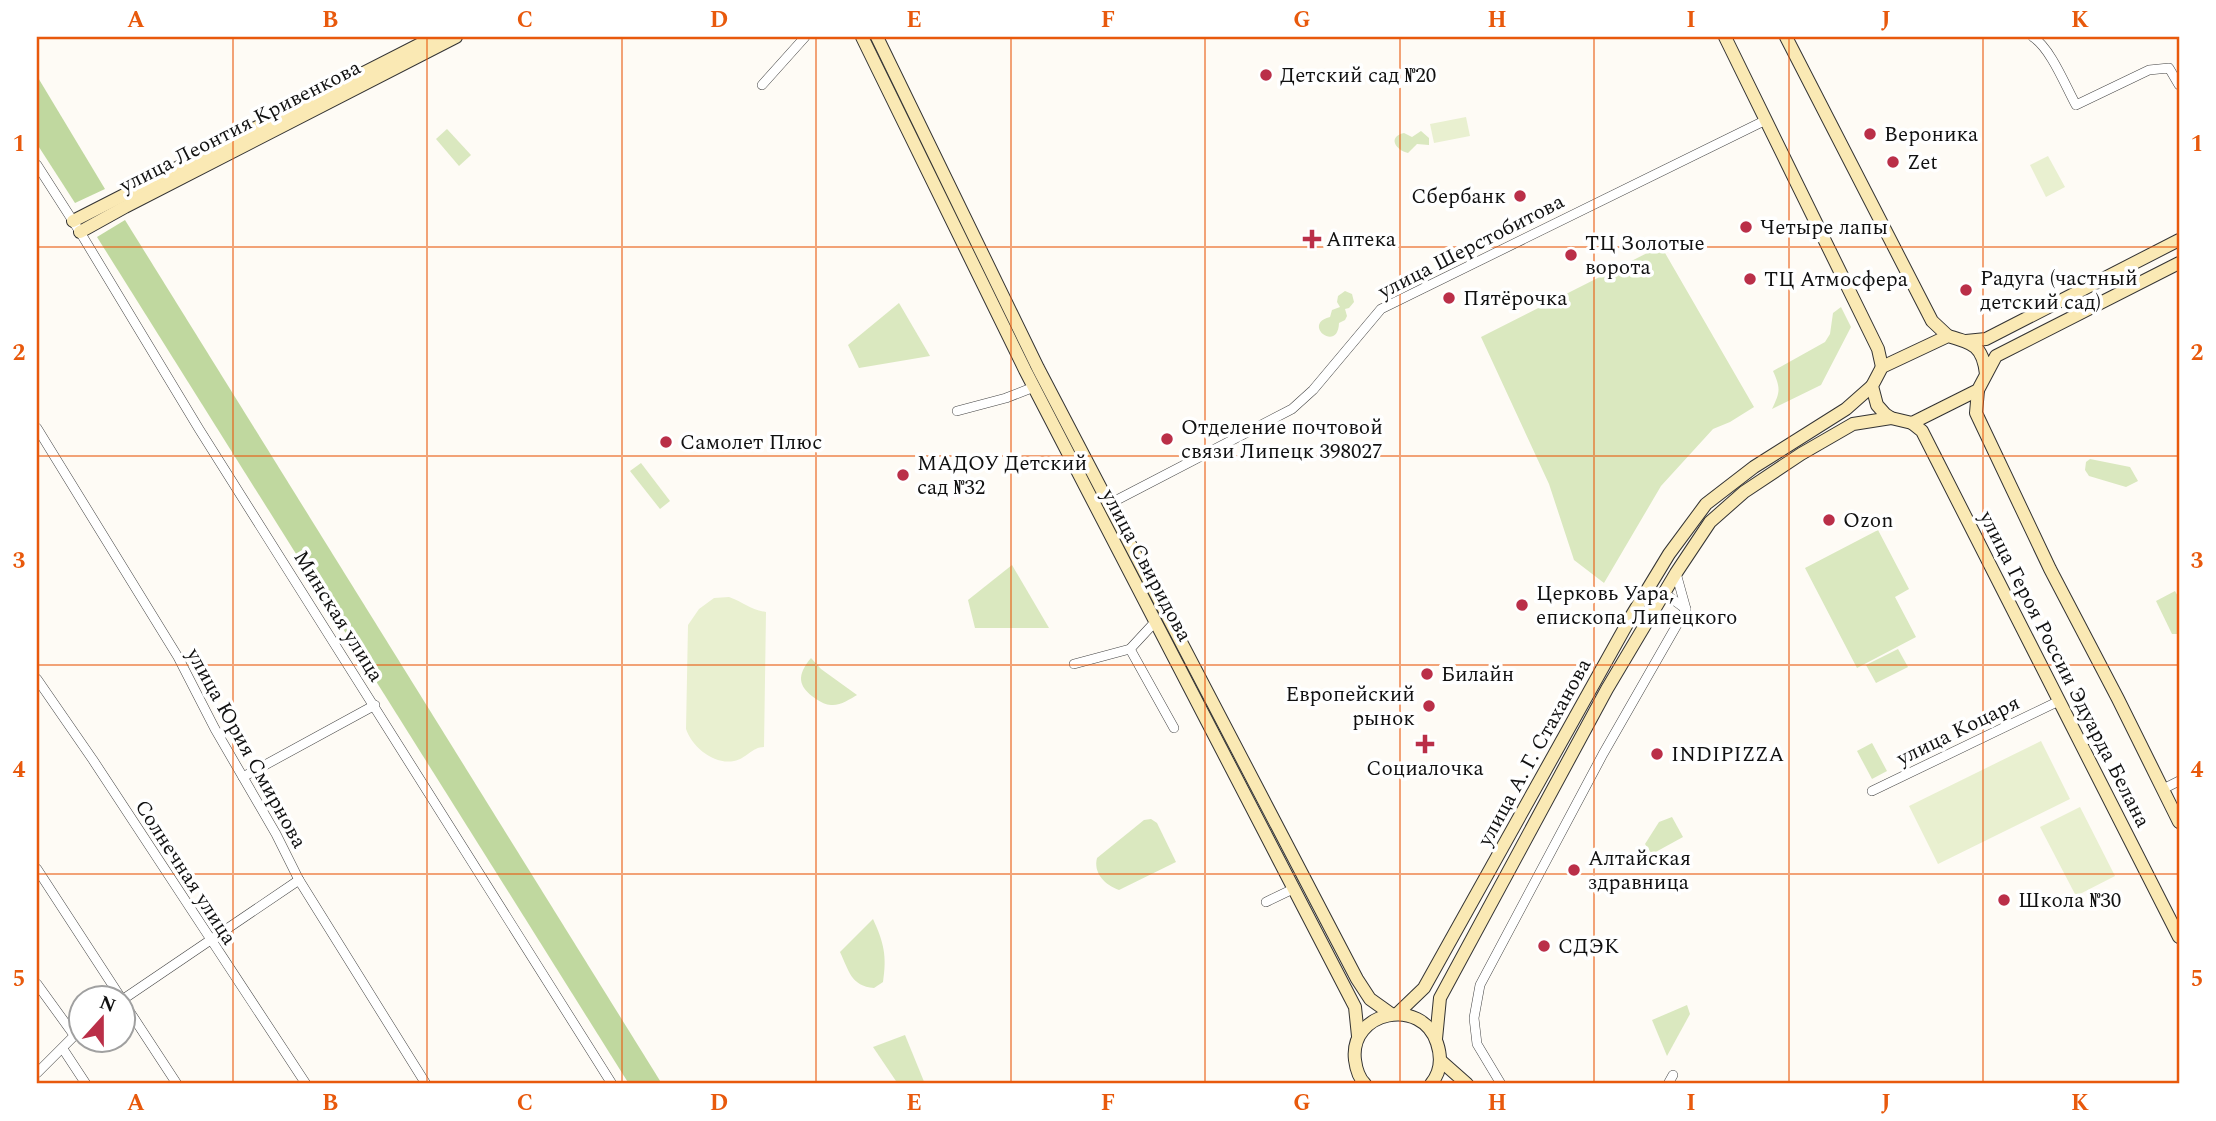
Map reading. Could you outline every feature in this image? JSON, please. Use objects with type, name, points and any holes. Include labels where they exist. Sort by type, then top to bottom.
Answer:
[{"type":"street","name":"улица Леонтия Кривенкова","points":[[76,227],[434,37]]},
{"type":"street","name":"улица Леонтия Кривенкова","points":[[76,227],[192,172],[456,37]]},
{"type":"street","points":[[762,85],[805,37]]},
{"type":"street","name":"улица Свиридова","points":[[862,37],[1034,387],[1355,1007],[1358,1035],[1354,1050],[1355,1064]]},
{"type":"street","name":"улица Свиридова","points":[[877,37],[1038,368],[1111,503],[1357,979],[1370,999],[1394,1014],[1416,1018],[1426,1025],[1436,1039]]},
{"type":"street","points":[[1725,37],[1878,349],[1882,368],[1948,336]]},
{"type":"street","points":[[1786,37],[1932,321],[1948,336],[1978,348],[1984,359],[1986,374]]},
{"type":"street","points":[[2032,37],[2038,40],[2049,55],[2076,105],[2149,69],[2169,68],[2179,85]]},
{"type":"street","name":"улица Шерстобитова","points":[[1111,503],[1292,409],[1313,390],[1381,309],[1766,120]]},
{"type":"street","name":"Минская улица","points":[[37,166],[199,429],[612,1084]]},
{"type":"street","points":[[1965,341],[1986,339],[2179,240]]},
{"type":"street","points":[[1872,386],[1877,405],[1891,418],[1912,423],[1978,390],[1996,356],[2179,263]]},
{"type":"street","name":"улица А. Г. Стаханова","points":[[1358,1035],[1372,1021],[1394,1014],[1424,988],[1632,615],[1669,554],[1706,504],[1754,467],[1846,409],[1872,386],[1882,368]]},
{"type":"street","points":[[957,411],[1006,398],[1034,387]]},
{"type":"street","name":"улица Героя России Эдуарда Белана","points":[[1978,390],[1976,413],[2050,569],[2179,822]]},
{"type":"street","name":"улица А. Г. Стаханова","points":[[1441,1061],[1436,1039],[1440,998],[1607,689],[1676,573],[1710,522],[1744,492],[1853,424],[1891,418]]},
{"type":"street","name":"улица Героя России Эдуарда Белана","points":[[1912,423],[1922,431],[2179,937]]},
{"type":"street","name":"улица Юрия Смирнова","points":[[37,428],[178,657],[215,730],[276,834],[299,880],[426,1084]]},
{"type":"street","points":[[1501,1084],[1477,1044],[1474,1018],[1480,985],[1602,754],[1686,609],[1676,573]]},
{"type":"street","points":[[1664,593],[1686,609]]},
{"type":"street","points":[[1074,664],[1129,649],[1154,622]]},
{"type":"street","points":[[1129,649],[1174,728]]},
{"type":"street","name":"Солнечная улица","points":[[37,679],[306,1084]]},
{"type":"street","name":"улица Коцаря","points":[[1872,791],[2059,701]]},
{"type":"street","points":[[243,777],[375,705]]},
{"type":"street","points":[[2163,789],[2179,781]]},
{"type":"street","points":[[37,869],[112,984]]},
{"type":"street","points":[[136,990],[299,880]]},
{"type":"street","points":[[1266,902],[1293,889]]},
{"type":"street","points":[[37,984],[66,1019]]},
{"type":"street","points":[[136,1021],[177,1084]]},
{"type":"street","points":[[37,1073],[66,1045]]},
{"type":"street","points":[[63,1049],[86,1084]]},
{"type":"street","points":[[1432,1084],[1441,1061],[1467,1084]]},
{"type":"street","points":[[1352,1084],[1355,1064]]},
{"type":"street","points":[[1355,1064],[1365,1084]]},
{"type":"green space","points":[[37,76],[105,189],[75,203],[37,144]]},
{"type":"green space","points":[[1466,117],[1470,136],[1434,143],[1430,124]]},
{"type":"green space","points":[[447,129],[471,155],[459,166],[436,139]]},
{"type":"green space","points":[[1421,131],[1429,138],[1429,145],[1417,144],[1408,153],[1395,143],[1399,135],[1404,133],[1412,137]]},
{"type":"green space","points":[[2048,156],[2065,187],[2046,197],[2030,165]]},
{"type":"green space","points":[[125,220],[662,1084],[629,1084],[97,237]]},
{"type":"green space","points":[[1661,246],[1754,407],[1713,429],[1661,486],[1604,583],[1574,560],[1549,484],[1481,337]]},
{"type":"green space","points":[[1345,291],[1352,294],[1354,302],[1345,309],[1347,316],[1339,323],[1337,332],[1328,337],[1320,330],[1319,325],[1330,317],[1332,310],[1340,307],[1338,296]]},
{"type":"green space","points":[[899,303],[930,356],[859,368],[848,345]]},
{"type":"green space","points":[[1841,307],[1851,327],[1821,385],[1772,409],[1778,390],[1773,371],[1825,342],[1830,334],[1833,313]]},
{"type":"green space","points":[[2090,459],[2130,467],[2138,481],[2126,487],[2089,476],[2085,470],[2086,462]]},
{"type":"green space","points":[[641,463],[670,501],[660,509],[630,471]]},
{"type":"green space","points":[[1878,530],[1909,589],[1895,597],[1916,637],[1857,668],[1805,568]]},
{"type":"green space","points":[[1012,565],[1049,628],[975,628],[968,600]]},
{"type":"green space","points":[[2175,591],[2179,598],[2179,630],[2177,634],[2172,634],[2156,601]]},
{"type":"green space","points":[[729,597],[766,612],[764,747],[738,760],[726,762],[705,753],[693,742],[686,729],[688,625],[699,609],[714,598]]},
{"type":"green space","points":[[1898,649],[1908,667],[1876,683],[1866,665]]},
{"type":"green space","points":[[811,658],[821,669],[857,695],[831,705],[805,690],[801,675]]},
{"type":"green space","points":[[2041,741],[2070,799],[1938,864],[1909,806]]},
{"type":"green space","points":[[1872,743],[1887,771],[1872,779],[1857,751]]},
{"type":"green space","points":[[2080,807],[2115,876],[2076,896],[2040,827]]},
{"type":"green space","points":[[1672,817],[1683,837],[1652,854],[1645,844],[1659,822]]},
{"type":"green space","points":[[1151,819],[1157,823],[1176,862],[1119,890],[1114,888],[1105,882],[1099,873],[1097,858],[1144,820]]},
{"type":"green space","points":[[873,919],[882,943],[885,965],[883,982],[874,988],[856,981],[840,952]]},
{"type":"green space","points":[[1687,1005],[1690,1014],[1667,1056],[1652,1020]]},
{"type":"green space","points":[[905,1035],[925,1084],[898,1084],[873,1047]]},
{"type":"place","name":"Детский сад №20","points":[[1266,75]]},
{"type":"place","name":"Вероника","points":[[1870,134]]},
{"type":"place","name":"Zet","points":[[1893,162]]},
{"type":"place","name":"Сбербанк","points":[[1520,196]]},
{"type":"place","name":"Четыре лапы","points":[[1746,227]]},
{"type":"place","name":"Аптека","points":[[1312,239]]},
{"type":"place","name":"ТЦ Золотые ворота","points":[[1571,255]]},
{"type":"place","name":"ТЦ Атмосфера","points":[[1750,279]]},
{"type":"place","name":"Радуга (частный детский сад)","points":[[1966,290]]},
{"type":"place","name":"Пятёрочка","points":[[1449,298]]},
{"type":"place","name":"Отделение почтовой связи Липецк 398027","points":[[1167,439]]},
{"type":"place","name":"Самолет Плюс","points":[[666,442]]},
{"type":"place","name":"МАДОУ Детский сад №32","points":[[903,475]]},
{"type":"place","name":"Ozon","points":[[1829,520]]},
{"type":"place","name":"Церковь Уара, епископа Липецкого","points":[[1522,605]]},
{"type":"place","name":"Билайн","points":[[1427,674]]},
{"type":"place","name":"Европейский рынок","points":[[1429,706]]},
{"type":"place","name":"Социалочка","points":[[1425,744]]},
{"type":"place","name":"INDIPIZZA","points":[[1657,754]]},
{"type":"place","name":"Алтайская здравница","points":[[1574,870]]},
{"type":"place","name":"Школа №30","points":[[2004,900]]},
{"type":"place","name":"СДЭК","points":[[1544,946]]}]
